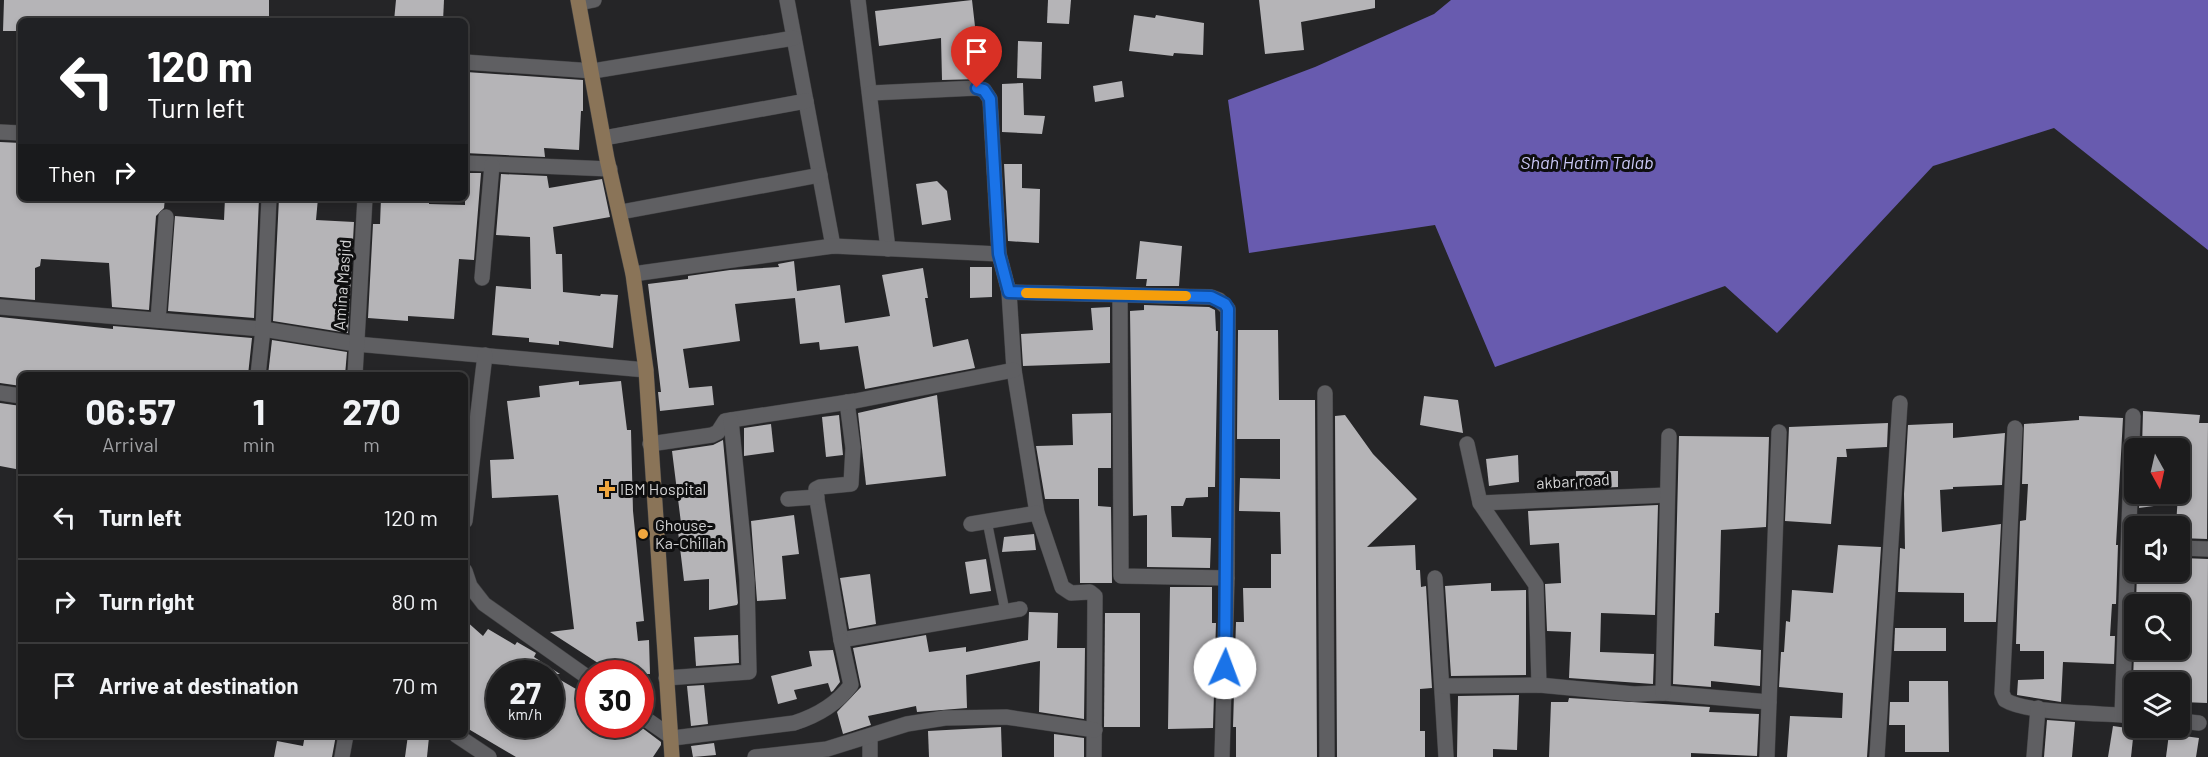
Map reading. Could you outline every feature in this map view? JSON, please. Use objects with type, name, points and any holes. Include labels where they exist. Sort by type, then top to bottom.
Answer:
[{"type":"street","points":[[594,0],[578,1],[610,169],[633,274],[646,370],[672,757]]},
{"type":"street","points":[[787,0],[833,246]]},
{"type":"street","points":[[858,0],[888,249]]},
{"type":"street","points":[[468,62],[593,71],[794,38]]},
{"type":"street","points":[[871,93],[977,88],[987,93],[999,254],[1009,292],[1014,370],[1037,513],[1062,587],[1071,593],[1090,592],[1095,596],[1094,757]]},
{"type":"street","points":[[604,138],[806,101]]},
{"type":"street","points":[[0,132],[18,133]]},
{"type":"street","points":[[468,163],[610,169]]},
{"type":"street","points":[[482,278],[492,165]]},
{"type":"street","points":[[621,212],[820,175]]},
{"type":"street","points":[[258,372],[263,329],[269,201]]},
{"type":"street","name":"Amina Masjid","points":[[355,372],[365,201]]},
{"type":"street","points":[[158,320],[166,217]]},
{"type":"street","points":[[633,274],[833,246],[999,254]]},
{"type":"street","points":[[1009,292],[1211,297],[1225,304],[1228,309],[1227,578],[1222,757]]},
{"type":"street","points":[[1120,296],[1121,576],[1227,578]]},
{"type":"street","points":[[0,307],[263,329],[356,344],[646,370]]},
{"type":"street","points":[[468,496],[485,355]]},
{"type":"street","points":[[650,444],[712,435],[718,432],[725,421],[848,402],[1014,370]]},
{"type":"street","points":[[0,393],[18,396]]},
{"type":"street","points":[[1325,393],[1327,757]]},
{"type":"street","points":[[654,726],[672,738],[783,724],[813,717],[837,701],[851,685],[816,489],[851,484],[853,448],[848,402]]},
{"type":"street","points":[[1877,757],[1900,403]]},
{"type":"street","points":[[2131,516],[2133,416]]},
{"type":"street","points":[[666,678],[749,672],[747,580],[731,420]]},
{"type":"street","points":[[2015,428],[2002,693],[2005,700],[2012,705],[2124,715]]},
{"type":"street","points":[[1767,757],[1779,432]]},
{"type":"street","points":[[1663,693],[1669,436]]},
{"type":"street","points":[[1467,444],[1480,503],[1536,585],[1539,686]]},
{"type":"street","name":"akbar road","points":[[1480,503],[1667,495]]},
{"type":"street","points":[[788,499],[817,497]]},
{"type":"street","points":[[971,524],[1037,513]]},
{"type":"street","points":[[2190,548],[2208,549]]},
{"type":"street","points":[[1435,578],[1446,757]]},
{"type":"street","points":[[468,580],[484,604],[576,669]]},
{"type":"street","points":[[2129,672],[2130,582]]},
{"type":"street","points":[[842,640],[1013,610]]},
{"type":"street","points":[[1442,686],[1539,686],[1769,702]]},
{"type":"street","points":[[2034,757],[2038,708]]},
{"type":"street","points":[[755,757],[827,749],[907,724],[945,718],[1006,717],[1095,730]]},
{"type":"street","points":[[2190,722],[2199,723]]},
{"type":"street","points":[[870,736],[870,757]]},
{"type":"street","points":[[342,757],[345,738]]},
{"type":"street","points":[[460,738],[489,757]]},
{"type":"lane","points":[[987,521],[1013,610]]},
{"type":"water","name":"Shah Hatim Talab","points":[[1451,0],[2208,0],[2208,250],[2054,128],[1933,166],[1777,333],[1725,286],[1495,367],[1435,225],[1249,253],[1228,100],[1315,67],[1434,14]]},
{"type":"building","points":[[4,0],[269,0],[269,18],[18,18],[18,31],[3,31]]},
{"type":"building","points":[[396,0],[444,0],[443,18],[394,18]]},
{"type":"building","points":[[972,0],[981,79],[942,80],[941,38],[879,46],[875,11]]},
{"type":"building","points":[[1048,0],[1071,0],[1069,24],[1047,23]]},
{"type":"building","points":[[1259,0],[1375,0],[1375,8],[1301,22],[1304,50],[1265,54]]},
{"type":"building","points":[[1134,15],[1155,18],[1156,15],[1204,23],[1203,55],[1174,53],[1173,56],[1129,51]]},
{"type":"building","points":[[1018,41],[1042,42],[1041,79],[1017,78]]},
{"type":"building","points":[[468,72],[583,80],[579,150],[544,148],[545,157],[468,153]]},
{"type":"building","points":[[1122,81],[1124,97],[1095,102],[1093,86]]},
{"type":"building","points":[[1023,83],[1024,115],[1045,116],[1042,134],[1002,132],[1002,84]]},
{"type":"building","points":[[0,142],[18,143],[18,201],[165,201],[164,208],[156,216],[149,310],[112,307],[109,263],[41,259],[40,266],[35,268],[35,300],[0,297]]},
{"type":"building","points":[[1004,164],[1022,164],[1022,188],[1040,189],[1039,243],[1008,241]]},
{"type":"building","points":[[468,173],[481,173],[474,260],[459,259],[454,319],[408,316],[408,321],[368,318],[373,224],[380,224],[381,201],[429,201],[429,204],[465,205],[465,201],[468,201]]},
{"type":"building","points":[[501,174],[547,176],[549,188],[602,179],[610,217],[553,227],[556,254],[562,254],[563,292],[600,296],[601,294],[618,295],[613,348],[559,341],[559,345],[529,342],[529,338],[492,335],[496,286],[531,289],[530,237],[496,235]]},
{"type":"building","points":[[937,181],[947,191],[951,220],[922,225],[916,184]]},
{"type":"building","points":[[225,201],[259,201],[254,318],[168,311],[175,216],[224,220]]},
{"type":"building","points":[[279,201],[318,201],[316,220],[354,222],[348,333],[273,321]]},
{"type":"building","points":[[1140,241],[1182,246],[1179,286],[1146,286],[1147,279],[1136,279]]},
{"type":"building","points":[[794,261],[797,291],[840,285],[845,323],[890,316],[882,275],[923,268],[933,347],[968,339],[975,368],[865,389],[858,346],[820,350],[819,342],[800,344],[795,298],[735,304],[740,341],[683,349],[689,388],[712,386],[714,405],[660,411],[658,392],[661,392],[648,284],[688,279],[688,276],[730,270],[779,267],[778,264]]},
{"type":"building","points":[[970,267],[992,267],[992,297],[970,298]]},
{"type":"building","points":[[1144,305],[1209,307],[1215,310],[1216,331],[1218,331],[1215,487],[1208,487],[1208,497],[1186,498],[1183,506],[1171,506],[1172,537],[1211,538],[1210,568],[1147,567],[1147,515],[1133,516],[1130,311],[1144,310]]},
{"type":"building","points":[[1110,307],[1110,363],[1023,366],[1021,334],[1093,330],[1091,308]]},
{"type":"building","points":[[0,317],[113,329],[113,326],[252,338],[248,372],[18,372],[18,386],[0,383]]},
{"type":"building","points":[[1238,330],[1278,330],[1279,400],[1315,400],[1317,757],[1236,757],[1236,727],[1233,727],[1234,693],[1241,693],[1240,655],[1235,654],[1236,622],[1244,622],[1243,588],[1271,588],[1271,554],[1281,554],[1280,512],[1239,511],[1240,478],[1280,479],[1280,439],[1237,439]]},
{"type":"building","points":[[272,340],[347,352],[345,372],[268,372]]},
{"type":"building","points":[[579,381],[579,385],[621,381],[627,430],[631,430],[633,511],[644,621],[636,622],[638,641],[649,640],[650,660],[593,660],[550,632],[574,629],[558,495],[492,498],[490,460],[514,459],[507,401],[540,397],[539,386]]},
{"type":"building","points":[[937,395],[946,476],[866,485],[858,413]]},
{"type":"building","points":[[1424,396],[1458,400],[1463,433],[1420,425]]},
{"type":"building","points":[[0,403],[18,406],[18,469],[0,466]]},
{"type":"building","points":[[2143,411],[2200,415],[2199,423],[2208,423],[2207,539],[2190,538],[2190,516],[2177,516],[2177,504],[2190,504],[2190,438],[2142,438]]},
{"type":"building","points":[[1111,413],[1111,468],[1098,468],[1098,506],[1111,507],[1112,583],[1080,583],[1079,499],[1045,499],[1036,446],[1073,445],[1072,414]]},
{"type":"building","points":[[839,415],[843,455],[826,457],[822,417]]},
{"type":"building","points":[[1345,415],[1373,454],[1417,499],[1367,547],[1415,545],[1416,570],[1420,570],[1421,587],[1426,586],[1432,688],[1420,689],[1420,731],[1425,731],[1425,757],[1337,757],[1335,416]]},
{"type":"building","points":[[2079,416],[2123,418],[2116,545],[2118,545],[2116,604],[2112,604],[2110,636],[2115,636],[2114,664],[2063,662],[2061,702],[2017,695],[2018,680],[2044,679],[2044,651],[2020,651],[2020,644],[2016,644],[2020,521],[2026,520],[2028,484],[2022,484],[2024,424],[2079,420]]},
{"type":"building","points":[[1888,423],[1887,447],[1846,449],[1847,457],[1837,457],[1831,524],[1785,521],[1789,427]]},
{"type":"building","points":[[1953,423],[1953,438],[2005,433],[2002,485],[1953,487],[1953,489],[1940,490],[1942,532],[2001,524],[1996,622],[1964,622],[1964,593],[1898,592],[1900,548],[1905,549],[1904,494],[1908,425]]},
{"type":"building","points":[[771,424],[774,452],[744,456],[744,428]]},
{"type":"building","points":[[1679,436],[1769,437],[1766,527],[1721,530],[1719,613],[1715,613],[1714,646],[1761,650],[1760,686],[1711,681],[1711,687],[1673,684]]},
{"type":"building","points":[[723,440],[738,603],[709,610],[709,579],[684,581],[677,523],[681,523],[672,451],[713,445]]},
{"type":"building","points":[[1518,455],[1519,482],[1489,486],[1486,459]]},
{"type":"building","points":[[1576,471],[1618,471],[1618,487],[1576,489]]},
{"type":"building","points":[[2139,504],[2169,504],[2139,508]]},
{"type":"building","points":[[1658,505],[1655,615],[1601,613],[1600,652],[1654,654],[1653,684],[1569,678],[1571,632],[1547,631],[1545,584],[1561,583],[1559,543],[1530,545],[1528,511]]},
{"type":"building","points":[[794,515],[799,554],[782,556],[786,599],[757,601],[751,521]]},
{"type":"building","points":[[1034,534],[1036,550],[1002,552],[1004,537]]},
{"type":"building","points":[[1838,545],[1881,547],[1867,757],[1787,757],[1790,716],[1842,718],[1843,693],[1779,687],[1781,652],[1784,652],[1786,621],[1790,622],[1792,590],[1833,593]]},
{"type":"building","points":[[2190,558],[2208,559],[2207,703],[2190,702],[2190,672],[2133,672],[2134,660],[2190,660],[2190,594],[2136,594],[2137,582],[2190,582]]},
{"type":"building","points":[[986,559],[991,591],[970,594],[965,562]]},
{"type":"building","points":[[870,574],[876,624],[849,629],[840,578]]},
{"type":"building","points":[[1491,583],[1491,591],[1526,590],[1526,675],[1451,676],[1445,586]]},
{"type":"building","points":[[1170,587],[1212,587],[1212,623],[1216,623],[1215,654],[1208,654],[1209,693],[1214,693],[1213,728],[1168,729]]},
{"type":"building","points":[[1029,612],[1058,613],[1057,648],[1085,648],[1084,719],[1039,712],[1040,661],[966,675],[967,708],[917,712],[916,706],[868,716],[871,725],[843,734],[837,712],[861,687],[853,648],[926,635],[929,652],[966,647],[966,652],[1028,640]]},
{"type":"building","points":[[1105,613],[1140,613],[1140,727],[1104,727]]},
{"type":"building","points":[[468,623],[483,636],[488,629],[515,645],[517,642],[536,653],[534,657],[539,660],[486,660],[486,738],[564,738],[564,682],[576,689],[576,738],[654,737],[661,742],[661,745],[653,757],[516,757],[468,729]]},
{"type":"building","points":[[1895,628],[1946,628],[1946,651],[1894,651]]},
{"type":"building","points":[[738,635],[739,663],[696,666],[694,637]]},
{"type":"building","points":[[833,650],[840,682],[833,691],[831,692],[828,683],[794,690],[797,699],[778,704],[771,676],[812,666],[809,651]]},
{"type":"building","points":[[1909,681],[1948,681],[1949,752],[1905,752],[1905,725],[1889,725],[1890,702],[1909,702]]},
{"type":"building","points":[[704,685],[708,724],[691,726],[687,686]]},
{"type":"building","points":[[1519,695],[1517,750],[1493,749],[1493,757],[1457,757],[1458,696]]},
{"type":"building","points":[[1569,698],[1710,707],[1709,712],[1759,714],[1757,756],[1691,753],[1691,757],[1549,757],[1551,702],[1568,702]]},
{"type":"building","points":[[2047,720],[2075,722],[2072,757],[2044,757]]},
{"type":"building","points":[[2113,726],[2124,728],[2124,738],[2133,738],[2131,757],[2108,757]]},
{"type":"building","points":[[1001,727],[1002,757],[929,757],[928,731]]},
{"type":"building","points":[[1054,734],[1084,738],[1084,757],[1054,757]]},
{"type":"building","points":[[304,738],[335,738],[332,757],[274,757],[277,741],[303,746]]},
{"type":"building","points":[[408,738],[429,738],[427,757],[405,757]]},
{"type":"building","points":[[2168,738],[2199,738],[2196,757],[2166,757]]},
{"type":"building","points":[[714,743],[716,755],[693,757],[691,746]]},
{"type":"slow traffic","points":[[1026,293],[1186,296]]},
{"type":"place","name":"IBM Hospital","points":[[607,489]]},
{"type":"place","name":"Ghouse- Ka-Chillah","points":[[643,534]]},
{"type":"route","points":[[977,88],[984,90],[990,99],[999,254],[1009,292],[1211,297],[1225,304],[1228,309],[1230,316],[1225,668]]}]
